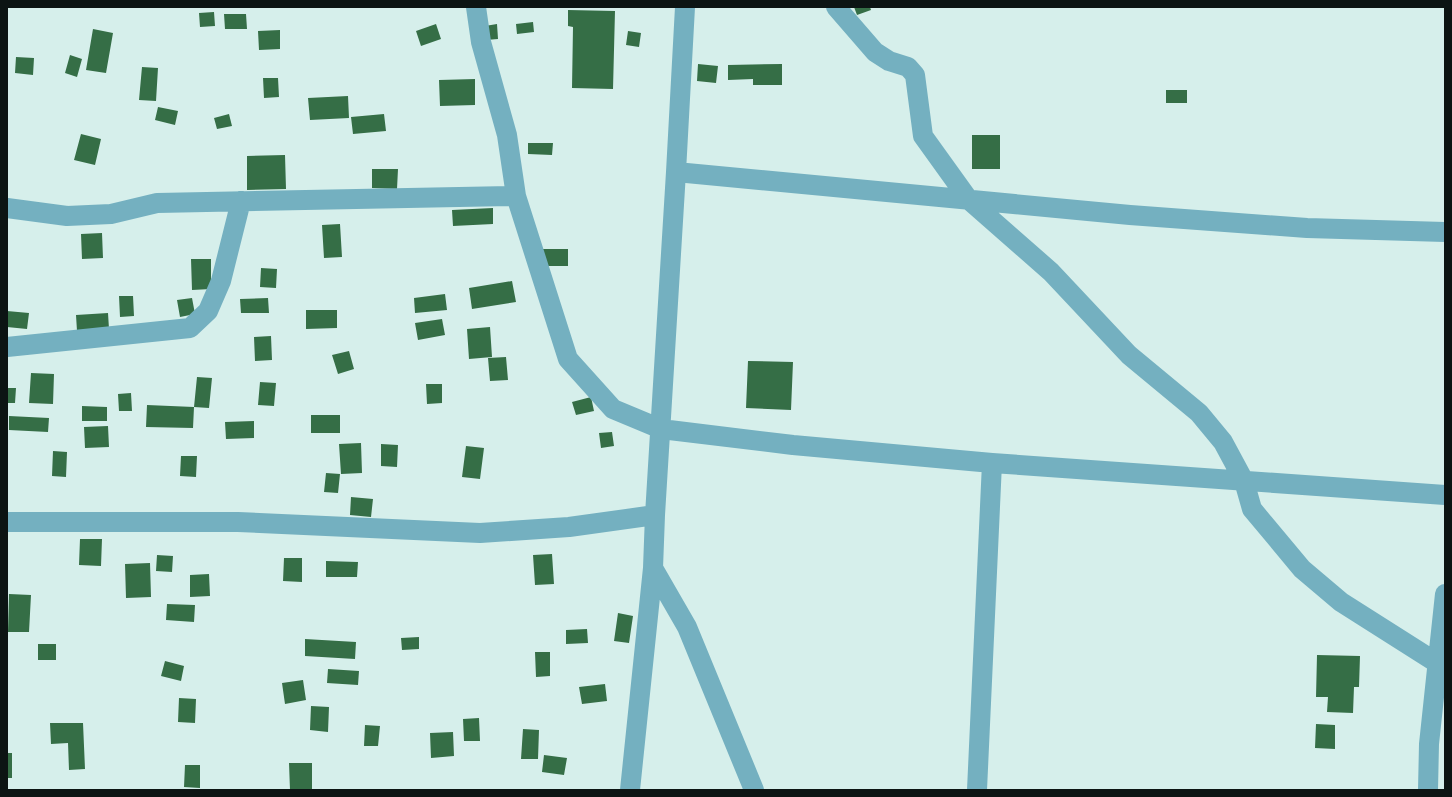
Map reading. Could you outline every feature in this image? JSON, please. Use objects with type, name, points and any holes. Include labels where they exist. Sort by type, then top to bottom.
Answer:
[{"type":"street","points":[[476,7],[481,42],[507,135],[516,196],[568,359],[613,409],[661,429],[793,445],[992,463],[1445,495]]},
{"type":"street","points":[[630,790],[653,568],[684,7]]},
{"type":"street","points":[[836,7],[875,52],[889,61],[908,67],[914,75],[922,136],[969,200],[1051,272],[1129,355],[1199,413],[1223,442],[1244,481],[1252,509],[1302,569],[1341,602],[1441,666]]},
{"type":"street","points":[[676,172],[1130,215],[1307,228],[1445,232]]},
{"type":"street","points":[[7,208],[67,216],[111,214],[157,203],[516,196]]},
{"type":"street","points":[[7,347],[190,328],[208,311],[221,281],[241,201]]},
{"type":"street","points":[[977,790],[992,463]]},
{"type":"street","points":[[7,522],[238,522],[480,533],[569,527],[655,515]]},
{"type":"street","points":[[653,568],[687,627],[754,790]]},
{"type":"street","points":[[1428,790],[1429,744],[1441,666],[1445,594]]},
{"type":"building","points":[[854,7],[870,7],[871,10],[857,15]]},
{"type":"building","points":[[568,10],[615,11],[613,89],[572,88],[573,27],[568,26]]},
{"type":"building","points":[[214,12],[215,26],[200,27],[199,13]]},
{"type":"building","points":[[224,14],[246,14],[247,29],[225,29]]},
{"type":"building","points":[[533,22],[534,32],[517,34],[516,24]]},
{"type":"building","points":[[436,24],[441,39],[421,46],[416,31]]},
{"type":"building","points":[[497,24],[498,39],[486,40],[485,26]]},
{"type":"building","points":[[93,29],[113,33],[106,73],[86,70]]},
{"type":"building","points":[[280,30],[280,49],[259,50],[258,31]]},
{"type":"building","points":[[628,31],[641,33],[639,47],[626,45]]},
{"type":"building","points":[[70,55],[82,59],[77,77],[65,73]]},
{"type":"building","points":[[16,57],[34,58],[33,75],[15,73]]},
{"type":"building","points":[[698,64],[718,66],[716,83],[697,81]]},
{"type":"building","points":[[782,64],[782,85],[753,85],[753,79],[728,80],[728,65]]},
{"type":"building","points":[[142,67],[158,68],[156,101],[139,100]]},
{"type":"building","points":[[263,78],[278,78],[279,97],[264,98]]},
{"type":"building","points":[[475,79],[475,105],[440,106],[439,80]]},
{"type":"building","points":[[1166,90],[1187,90],[1187,103],[1166,103]]},
{"type":"building","points":[[348,96],[349,118],[310,120],[308,98]]},
{"type":"building","points":[[158,107],[178,111],[175,125],[155,120]]},
{"type":"building","points":[[229,114],[232,126],[217,129],[214,118]]},
{"type":"building","points":[[384,114],[386,131],[353,134],[351,117]]},
{"type":"building","points":[[81,134],[101,139],[95,165],[74,160]]},
{"type":"building","points":[[972,135],[1000,135],[1000,169],[972,169]]},
{"type":"building","points":[[528,143],[553,143],[552,155],[528,154]]},
{"type":"building","points":[[285,155],[286,189],[247,190],[247,156]]},
{"type":"building","points":[[372,169],[398,169],[397,189],[372,188]]},
{"type":"building","points":[[493,208],[493,224],[453,226],[452,210]]},
{"type":"building","points":[[340,224],[342,257],[324,258],[322,225]]},
{"type":"building","points":[[102,233],[103,258],[82,259],[81,234]]},
{"type":"building","points":[[541,249],[568,249],[568,266],[542,266]]},
{"type":"building","points":[[191,259],[211,259],[211,289],[192,290]]},
{"type":"building","points":[[261,268],[277,269],[276,288],[260,287]]},
{"type":"building","points":[[512,281],[516,302],[472,309],[469,288]]},
{"type":"building","points":[[445,294],[447,310],[415,313],[414,298]]},
{"type":"building","points":[[119,296],[133,296],[134,316],[120,317]]},
{"type":"building","points":[[192,298],[195,314],[180,317],[177,300]]},
{"type":"building","points":[[268,298],[269,313],[241,313],[240,299]]},
{"type":"building","points":[[306,310],[337,310],[337,328],[306,329]]},
{"type":"building","points":[[7,311],[29,313],[27,329],[7,327]]},
{"type":"building","points":[[108,313],[109,329],[77,331],[76,315]]},
{"type":"building","points":[[442,319],[445,335],[418,340],[415,323]]},
{"type":"building","points":[[490,327],[492,357],[469,359],[467,329]]},
{"type":"building","points":[[271,336],[272,360],[255,361],[254,337]]},
{"type":"building","points":[[349,351],[354,369],[338,374],[332,355]]},
{"type":"building","points":[[506,357],[508,380],[490,381],[488,358]]},
{"type":"building","points":[[748,361],[793,362],[791,410],[746,408]]},
{"type":"building","points":[[31,373],[54,374],[53,404],[29,403]]},
{"type":"building","points":[[197,377],[212,378],[209,408],[194,407]]},
{"type":"building","points":[[260,382],[276,383],[274,406],[258,405]]},
{"type":"building","points":[[426,384],[442,384],[442,403],[427,404]]},
{"type":"building","points":[[7,388],[16,388],[15,403],[7,403]]},
{"type":"building","points":[[131,393],[132,411],[119,411],[118,394]]},
{"type":"building","points":[[591,397],[594,411],[576,415],[572,402]]},
{"type":"building","points":[[147,405],[194,407],[193,428],[146,427]]},
{"type":"building","points":[[82,406],[107,407],[107,421],[82,421]]},
{"type":"building","points":[[311,415],[340,415],[340,433],[311,433]]},
{"type":"building","points":[[9,416],[49,418],[48,432],[9,430]]},
{"type":"building","points":[[254,421],[254,438],[226,439],[225,422]]},
{"type":"building","points":[[108,426],[109,447],[85,448],[84,427]]},
{"type":"building","points":[[612,432],[614,446],[601,448],[599,433]]},
{"type":"building","points":[[361,443],[362,473],[341,474],[339,444]]},
{"type":"building","points":[[381,444],[398,445],[397,467],[381,466]]},
{"type":"building","points":[[466,446],[484,448],[480,479],[462,477]]},
{"type":"building","points":[[53,451],[67,452],[66,477],[52,476]]},
{"type":"building","points":[[181,456],[197,456],[196,477],[180,476]]},
{"type":"building","points":[[326,473],[340,474],[338,493],[324,492]]},
{"type":"building","points":[[351,497],[373,499],[371,517],[350,515]]},
{"type":"building","points":[[80,539],[102,539],[101,566],[79,565]]},
{"type":"building","points":[[552,554],[554,584],[535,585],[533,555]]},
{"type":"building","points":[[157,555],[173,556],[172,572],[156,571]]},
{"type":"building","points":[[284,558],[302,558],[302,582],[283,581]]},
{"type":"building","points":[[326,561],[358,562],[357,577],[326,577]]},
{"type":"building","points":[[150,563],[151,597],[126,598],[125,564]]},
{"type":"building","points":[[209,574],[210,596],[190,597],[190,575]]},
{"type":"building","points":[[9,594],[31,595],[29,632],[8,632]]},
{"type":"building","points":[[167,604],[195,605],[194,622],[166,620]]},
{"type":"building","points":[[618,613],[633,616],[629,643],[614,641]]},
{"type":"building","points":[[587,629],[588,643],[566,644],[566,630]]},
{"type":"building","points":[[419,637],[419,649],[402,650],[401,638]]},
{"type":"building","points":[[305,639],[356,642],[355,659],[305,656]]},
{"type":"building","points":[[38,644],[56,644],[56,660],[38,660]]},
{"type":"building","points":[[535,652],[550,652],[550,676],[536,677]]},
{"type":"building","points":[[1317,655],[1360,656],[1359,687],[1354,687],[1353,713],[1327,712],[1328,697],[1316,697]]},
{"type":"building","points":[[165,661],[184,666],[181,681],[161,676]]},
{"type":"building","points":[[328,669],[359,671],[358,685],[327,683]]},
{"type":"building","points":[[303,680],[306,700],[285,704],[282,683]]},
{"type":"building","points":[[605,684],[607,701],[582,704],[579,687]]},
{"type":"building","points":[[179,698],[196,699],[195,723],[178,722]]},
{"type":"building","points":[[311,706],[329,707],[328,732],[310,730]]},
{"type":"building","points":[[479,718],[480,741],[464,741],[463,719]]},
{"type":"building","points":[[50,723],[83,723],[85,769],[69,770],[68,743],[51,744]]},
{"type":"building","points":[[1316,724],[1335,725],[1335,749],[1315,748]]},
{"type":"building","points":[[365,725],[380,726],[378,746],[364,746]]},
{"type":"building","points":[[523,729],[539,730],[538,759],[521,759]]},
{"type":"building","points":[[453,732],[454,756],[431,758],[430,733]]},
{"type":"building","points":[[7,753],[12,753],[12,778],[7,778]]},
{"type":"building","points":[[544,755],[567,758],[564,775],[542,772]]},
{"type":"building","points":[[289,763],[312,763],[312,790],[290,790]]},
{"type":"building","points":[[185,765],[200,765],[200,788],[184,787]]}]
